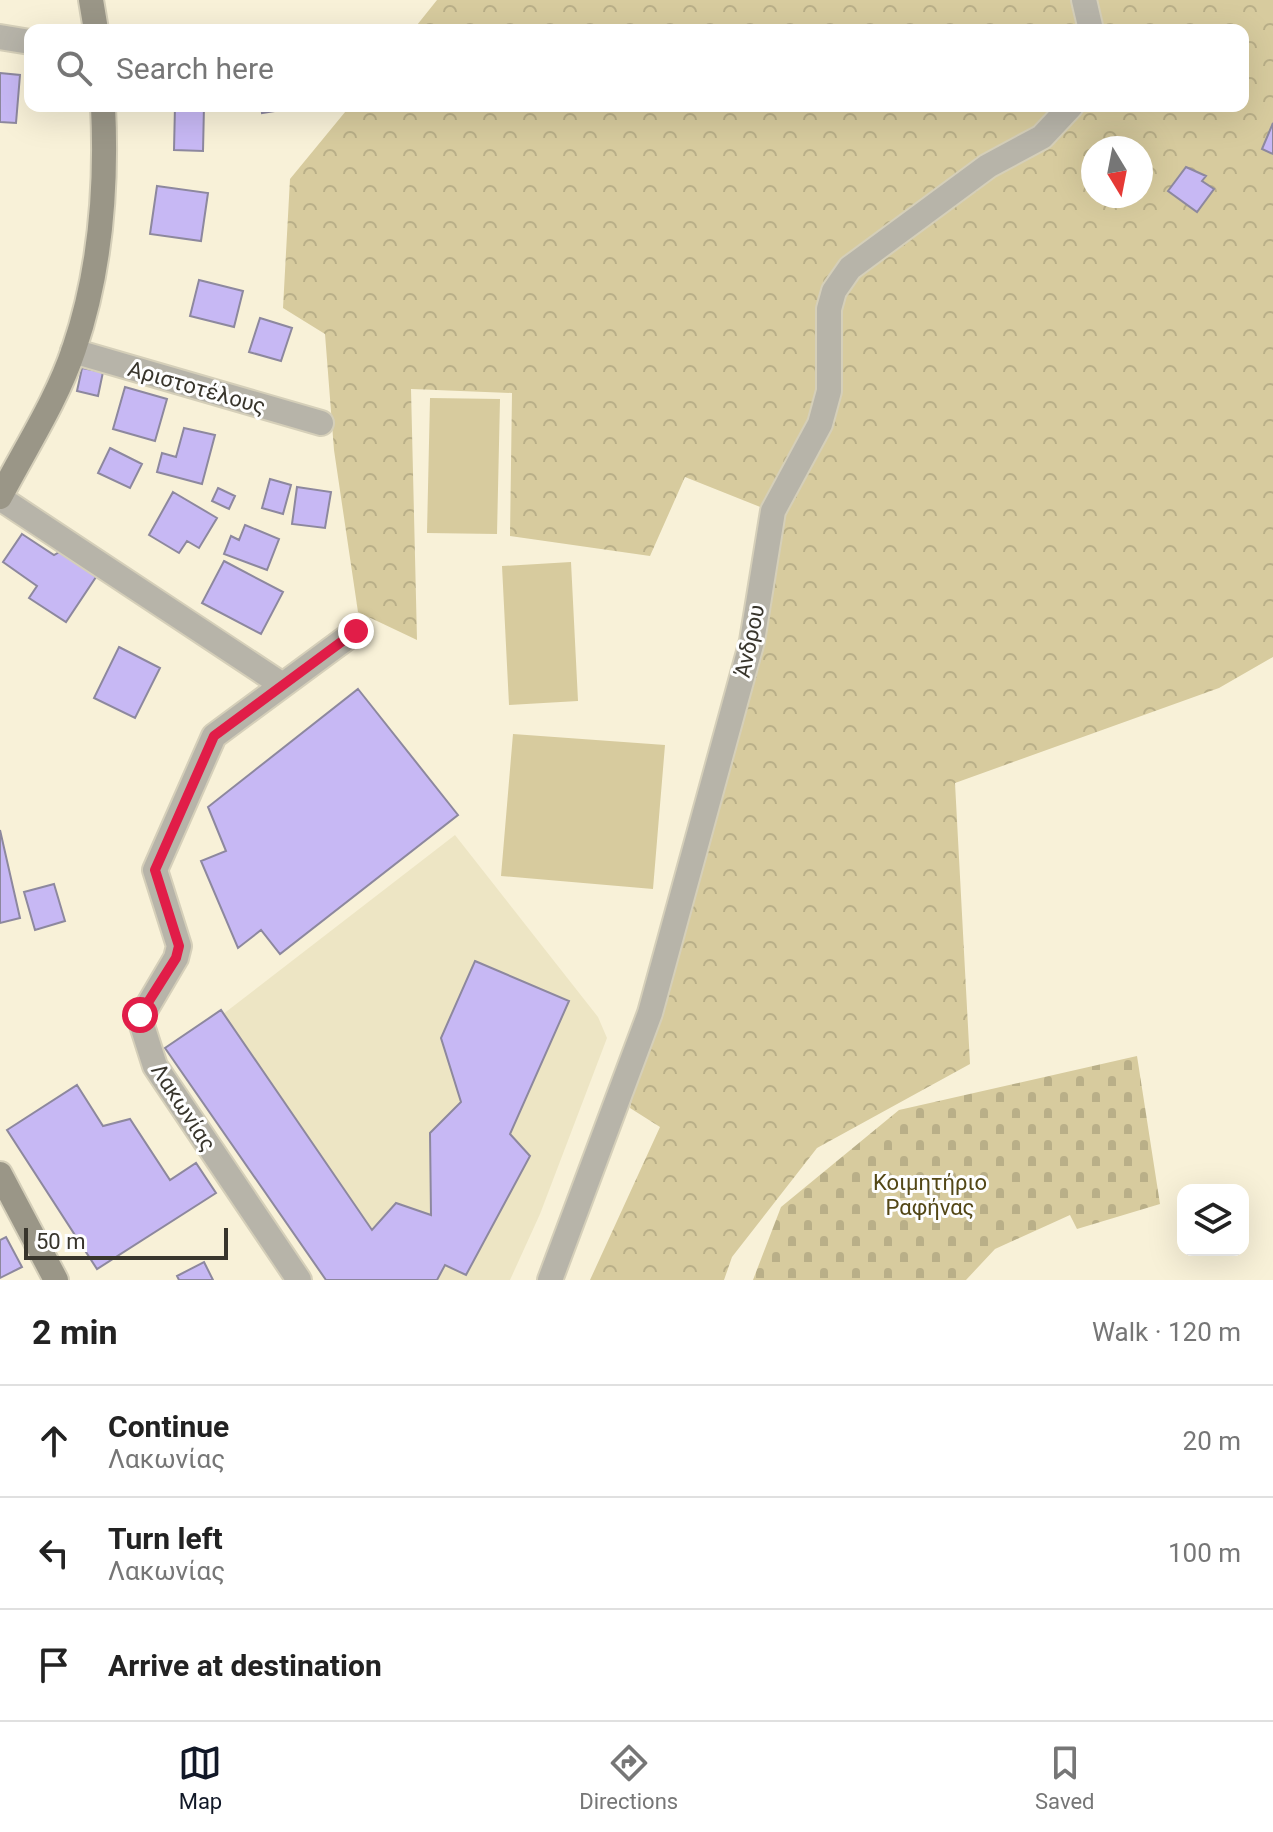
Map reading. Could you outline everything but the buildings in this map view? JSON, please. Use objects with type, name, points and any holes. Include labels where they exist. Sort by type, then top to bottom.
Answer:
[{"type":"street","points":[[91,0],[95,24]]},
{"type":"street","points":[[1084,0],[1090,24]]},
{"type":"street","points":[[0,37],[24,41]]},
{"type":"street","points":[[103,112],[106,188],[91,287],[73,351],[0,498],[281,684]]},
{"type":"street","name":"Άνδρου","points":[[550,1280],[650,1013],[752,641],[773,511],[820,424],[829,391],[829,309],[834,291],[850,268],[988,166],[1042,137],[1065,112]]},
{"type":"street","name":"Αριστοτέλους","points":[[73,351],[321,423]]},
{"type":"street","name":"Λακωνίας","points":[[299,1280],[155,1066],[140,1019],[176,958],[179,946],[156,881],[156,866],[211,740],[281,684],[356,631]]},
{"type":"street","points":[[0,1174],[56,1280]]},
{"type":"shaded area","points":[[455,835],[598,1017],[607,1038],[540,1214],[510,1280],[325,1280],[165,1048],[218,1018]]},
{"type":"green space","points":[[437,0],[1273,0],[1273,657],[1219,688],[955,783],[970,1064],[817,1148],[732,1257],[724,1280],[590,1280],[660,1127],[630,1108],[659,964],[773,512],[685,477],[650,556],[510,536],[512,393],[411,389],[417,640],[358,612],[334,450],[325,334],[283,308],[290,179],[345,112],[1249,112],[1249,24],[418,24]]},
{"type":"green space","points":[[430,398],[500,399],[497,534],[427,533]]},
{"type":"green space","points":[[571,562],[578,701],[509,705],[502,566]]},
{"type":"green space","points":[[513,734],[665,745],[653,889],[501,876]]},
{"type":"green space","name":"Κοιμητήριο Ραφήνας","points":[[1137,1056],[1160,1204],[1077,1229],[1070,1215],[995,1249],[966,1280],[753,1280],[781,1207],[899,1110]]},
{"type":"route","points":[[140,1015],[179,952],[178,940],[156,881],[155,870],[211,740],[217,732],[356,631]]}]
